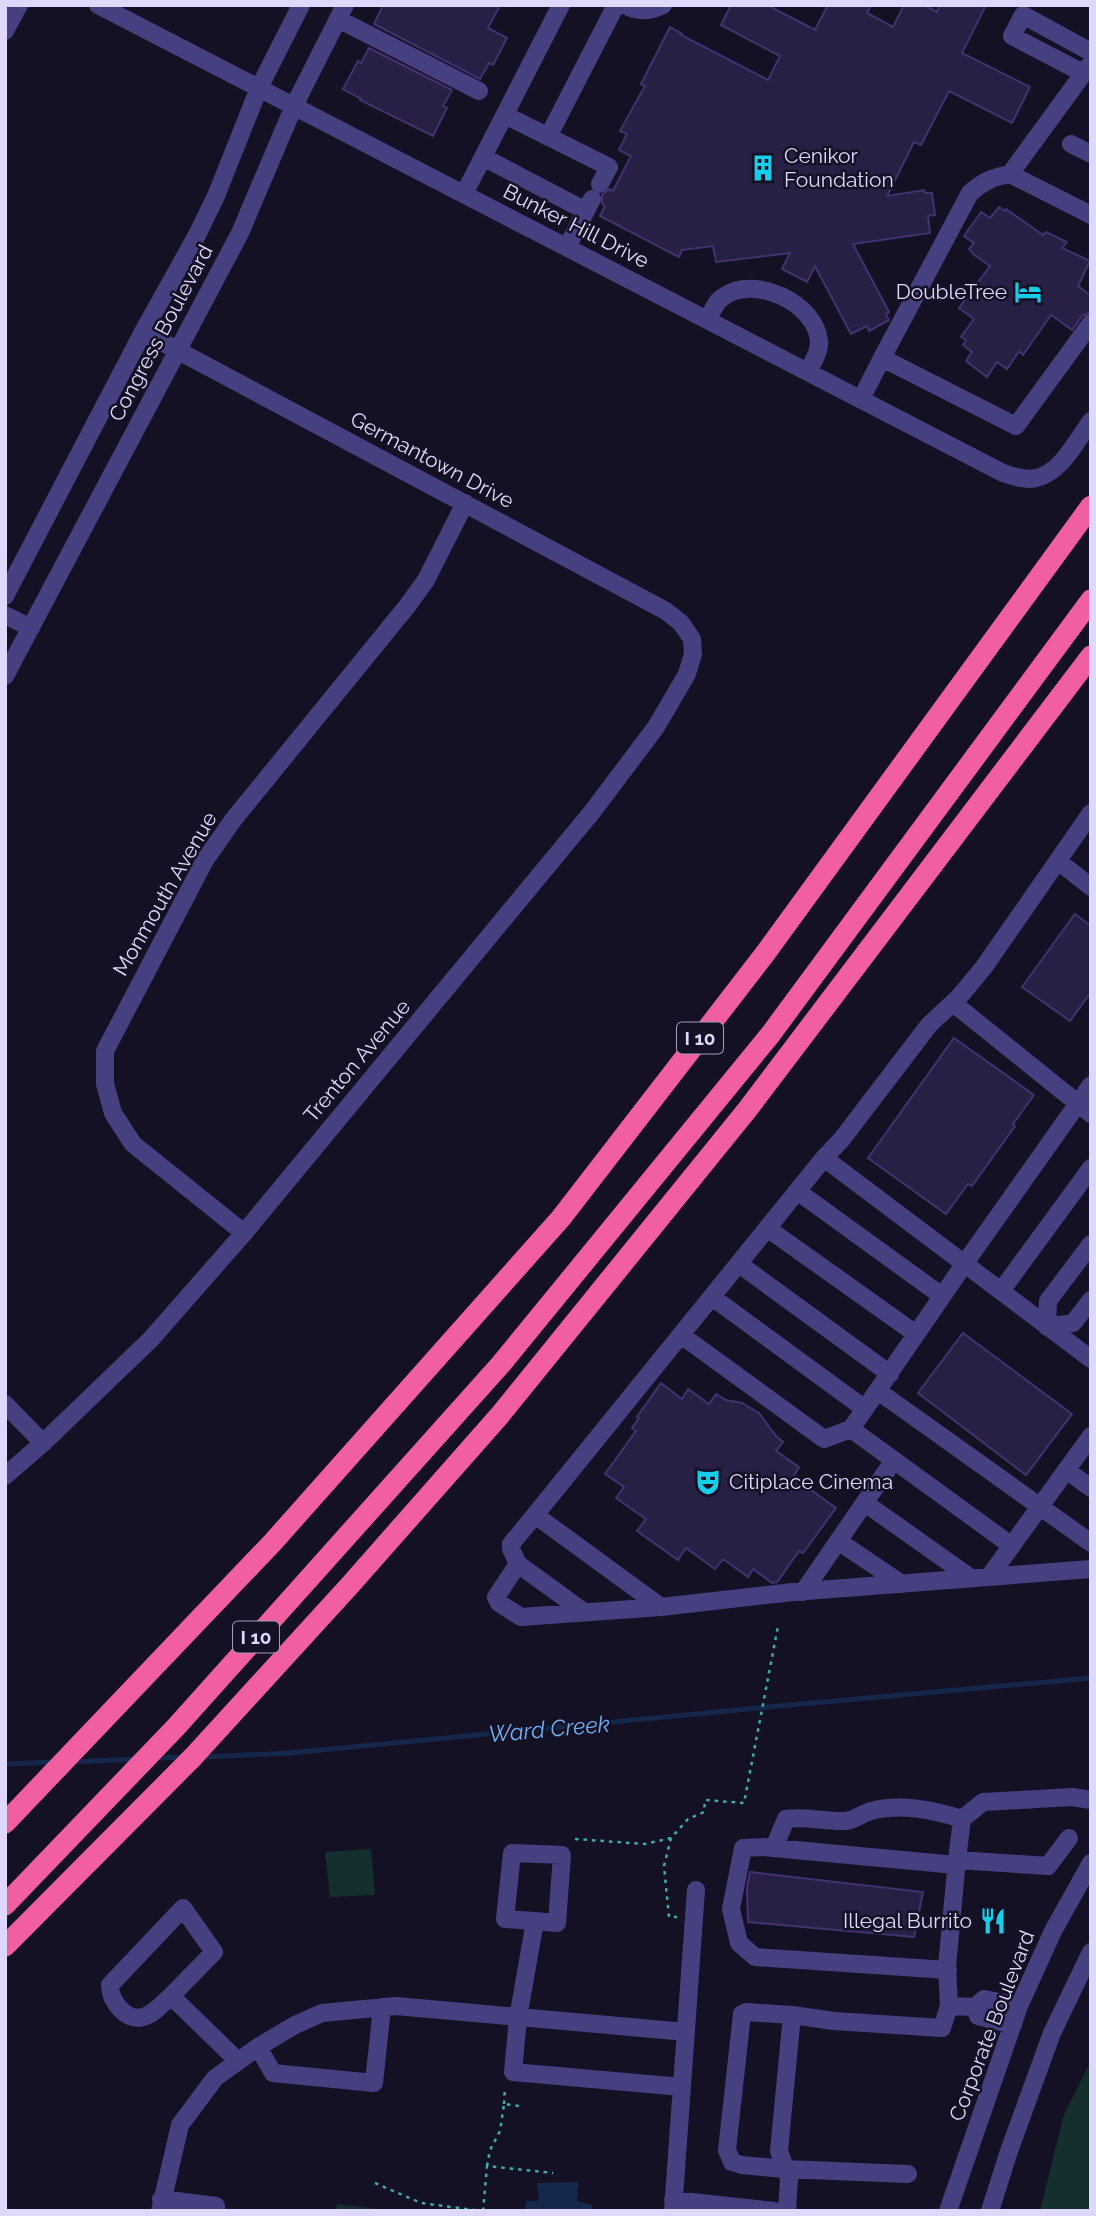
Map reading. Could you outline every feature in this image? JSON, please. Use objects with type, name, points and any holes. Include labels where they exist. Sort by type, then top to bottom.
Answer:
[{"type":"highway","name":"I 10","points":[[5,1823],[273,1542],[561,1218],[764,955],[1091,506]]},
{"type":"highway","name":"I 10","points":[[5,1905],[176,1727],[501,1364],[770,1035],[1091,600]]},
{"type":"highway","points":[[5,1946],[192,1757],[500,1415],[747,1110],[1091,656]]},
{"type":"street","points":[[5,32],[19,5]]},
{"type":"street","name":"Bunker Hill Drive","points":[[97,5],[1003,473],[1036,479],[1051,472],[1091,421]]},
{"type":"street","name":"Congress Boulevard","points":[[5,596],[206,216],[259,88],[301,5]]},
{"type":"street","points":[[464,194],[561,5]]},
{"type":"street","points":[[548,136],[617,5]]},
{"type":"street","points":[[624,5],[636,12],[663,5]]},
{"type":"street","points":[[341,12],[479,91]]},
{"type":"street","name":"Congress Boulevard","points":[[5,676],[240,233],[294,106],[341,12]]},
{"type":"street","points":[[1010,174],[1087,68],[1012,36],[1023,15],[1091,52]]},
{"type":"street","points":[[505,115],[609,167],[567,247]]},
{"type":"street","points":[[1071,144],[1091,154]]},
{"type":"street","points":[[483,157],[593,198]]},
{"type":"street","points":[[861,399],[970,193],[982,182],[994,176],[1010,174],[1091,215]]},
{"type":"street","points":[[708,320],[717,303],[731,293],[747,289],[783,296],[803,310],[818,334],[820,344],[808,372]]},
{"type":"street","points":[[882,358],[1016,426],[1091,323]]},
{"type":"street","name":"Germantown Drive","points":[[143,331],[666,611],[681,623],[692,639]]},
{"type":"street","name":"Monmouth Avenue","points":[[244,1233],[133,1144],[113,1113],[105,1084],[105,1051],[205,860],[233,820],[408,605],[426,580],[465,503]]},
{"type":"street","points":[[5,615],[31,628]]},
{"type":"street","name":"Trenton Avenue","points":[[5,1476],[151,1339],[244,1233],[592,812],[656,727],[687,674],[693,654],[692,639]]},
{"type":"street","points":[[584,1612],[518,1564],[511,1544],[842,1139],[929,1025],[953,1003],[984,967],[1058,861],[1084,836],[1091,813]]},
{"type":"street","points":[[1058,861],[1091,887]]},
{"type":"street","points":[[953,1003],[1084,1109]]},
{"type":"street","points":[[681,1335],[824,1439],[851,1429],[965,1263],[1084,1109],[1091,1085]]},
{"type":"street","points":[[824,1158],[1091,1359]]},
{"type":"street","points":[[1001,1291],[1091,1168]]},
{"type":"street","points":[[797,1191],[942,1296]]},
{"type":"street","points":[[767,1228],[916,1335]]},
{"type":"street","points":[[1047,1327],[1048,1301],[1091,1244]]},
{"type":"street","points":[[738,1264],[890,1374]]},
{"type":"street","points":[[712,1297],[865,1409]]},
{"type":"street","points":[[1047,1327],[1073,1323],[1091,1300]]},
{"type":"street","points":[[878,1391],[1091,1543]]},
{"type":"street","points":[[5,1404],[43,1443]]},
{"type":"street","points":[[851,1429],[1012,1546]]},
{"type":"street","points":[[989,1577],[1091,1436]]},
{"type":"street","points":[[803,1591],[894,1460]]},
{"type":"street","points":[[1066,1470],[1091,1488]]},
{"type":"street","points":[[865,1503],[971,1578]]},
{"type":"street","points":[[535,1515],[661,1607]]},
{"type":"street","points":[[838,1541],[901,1584]]},
{"type":"street","points":[[518,1564],[496,1597],[499,1603],[521,1617],[661,1607],[803,1591],[1091,1569]]},
{"type":"street","points":[[908,2174],[784,2169],[732,2162],[727,2150],[742,2014],[792,2015],[834,2021],[942,2028],[949,2006],[948,1970],[962,1819],[983,1802],[1072,1797],[1091,1800]]},
{"type":"street","points":[[774,1848],[786,1818],[804,1816],[848,1821],[867,1812],[891,1807],[938,1812],[962,1819]]},
{"type":"street","points":[[948,1970],[755,1957],[739,1943],[731,1909],[743,1848],[1048,1867],[1069,1838]]},
{"type":"street","points":[[512,1853],[562,1856],[557,1923],[535,1922],[505,1919],[512,1853]]},
{"type":"street","name":"Corporate Boulevard","points":[[948,2211],[1019,2006],[1053,1931],[1091,1863]]},
{"type":"street","points":[[696,1890],[673,2205],[774,2211]]},
{"type":"street","points":[[183,1908],[214,1952],[171,1996],[148,2015],[134,2017],[116,2006],[110,1995],[110,1986],[183,1908]]},
{"type":"street","points":[[535,1922],[518,2018],[513,2071],[682,2087]]},
{"type":"street","points":[[990,2211],[1052,2033],[1091,1952]]},
{"type":"street","points":[[171,1996],[238,2061]]},
{"type":"street","points":[[949,2006],[975,2007],[984,1999],[1019,2006]]},
{"type":"street","points":[[216,2211],[216,2206],[161,2205],[180,2125],[215,2078],[295,2025],[322,2013],[396,2006],[686,2032]]},
{"type":"street","points":[[258,2048],[273,2073],[374,2083],[382,2007]]},
{"type":"street","points":[[975,2007],[978,2016],[1013,2025]]},
{"type":"street","points":[[787,2211],[789,2179],[779,2151],[792,2015]]},
{"type":"path","points":[[694,1918],[669,1917],[664,1866],[671,1838],[688,1819],[704,1812],[705,1800],[744,1803],[778,1626]]},
{"type":"path","points":[[575,1839],[645,1844],[671,1838]]},
{"type":"path","points":[[375,2183],[421,2203],[482,2211],[489,2150],[500,2131],[504,2104],[519,2106]]},
{"type":"path","points":[[487,2166],[553,2173]]},
{"type":"green space","points":[[371,1849],[375,1895],[330,1897],[325,1852]]},
{"type":"green space","points":[[1091,2061],[1091,2211],[1040,2211],[1064,2114]]},
{"type":"green space","points":[[337,2204],[394,2211],[336,2211]]},
{"type":"water","points":[[578,2182],[577,2201],[592,2205],[592,2211],[525,2211],[526,2201],[539,2201],[537,2183]]},
{"type":"building","points":[[383,5],[500,5],[488,28],[507,38],[493,65],[489,63],[480,79],[374,24]]},
{"type":"building","name":"Cenikor Foundation","points":[[731,5],[767,5],[815,30],[828,5],[871,5],[867,13],[893,27],[904,5],[924,5],[937,12],[940,5],[986,5],[962,53],[1030,87],[1012,123],[949,91],[921,145],[914,142],[887,196],[924,190],[925,193],[932,193],[935,215],[928,216],[930,233],[853,244],[889,312],[886,314],[889,320],[869,331],[867,326],[851,334],[815,266],[807,282],[782,269],[790,253],[716,262],[713,246],[682,250],[679,257],[600,216],[605,206],[602,204],[602,195],[610,189],[613,191],[631,156],[619,150],[627,134],[620,131],[645,86],[641,84],[670,27],[768,80],[780,56],[721,25]]},
{"type":"building","points":[[369,48],[452,90],[443,106],[447,108],[433,136],[343,89],[358,61],[361,63]]},
{"type":"building","name":"DoubleTree","points":[[999,207],[1043,235],[1046,232],[1067,242],[1062,248],[1090,261],[1078,286],[1091,296],[1091,312],[1082,316],[1072,330],[1051,315],[1023,355],[1019,351],[1007,369],[997,362],[987,377],[966,361],[972,352],[963,345],[966,340],[961,337],[974,319],[959,308],[990,266],[973,254],[969,249],[974,243],[964,236],[981,212],[990,218]]},
{"type":"building","points":[[1075,914],[1091,926],[1091,992],[1070,1021],[1022,987]]},
{"type":"building","points":[[954,1038],[1034,1095],[972,1186],[968,1184],[946,1214],[868,1158]]},
{"type":"building","points":[[963,1333],[1072,1414],[1026,1475],[918,1393]]},
{"type":"building","name":"Citiplace Cinema","points":[[661,1383],[682,1399],[688,1389],[709,1404],[716,1394],[726,1400],[742,1403],[759,1413],[783,1442],[776,1451],[799,1467],[793,1477],[836,1508],[803,1553],[799,1551],[777,1582],[772,1583],[753,1569],[748,1577],[723,1559],[715,1569],[686,1548],[678,1560],[637,1531],[646,1519],[616,1498],[624,1487],[605,1474],[636,1431],[632,1428],[639,1418],[637,1417]]},
{"type":"building","points":[[750,1872],[923,1892],[914,1937],[748,1922],[747,1887]]},
{"type":"waterway","name":"Ward Creek","points":[[202,1757],[290,1753],[1091,1678]]},
{"type":"waterway","name":"Ward Creek","points":[[156,1758],[185,1757]]},
{"type":"waterway","name":"Ward Creek","points":[[72,1762],[136,1759]]},
{"type":"waterway","name":"Ward Creek","points":[[5,1764],[55,1762]]},
{"type":"place","name":"Cenikor Foundation","points":[[763,168]]},
{"type":"place","name":"DoubleTree","points":[[1028,292]]},
{"type":"place","name":"Citiplace Cinema","points":[[708,1482]]},
{"type":"place","name":"Illegal Burrito","points":[[993,1921]]}]
